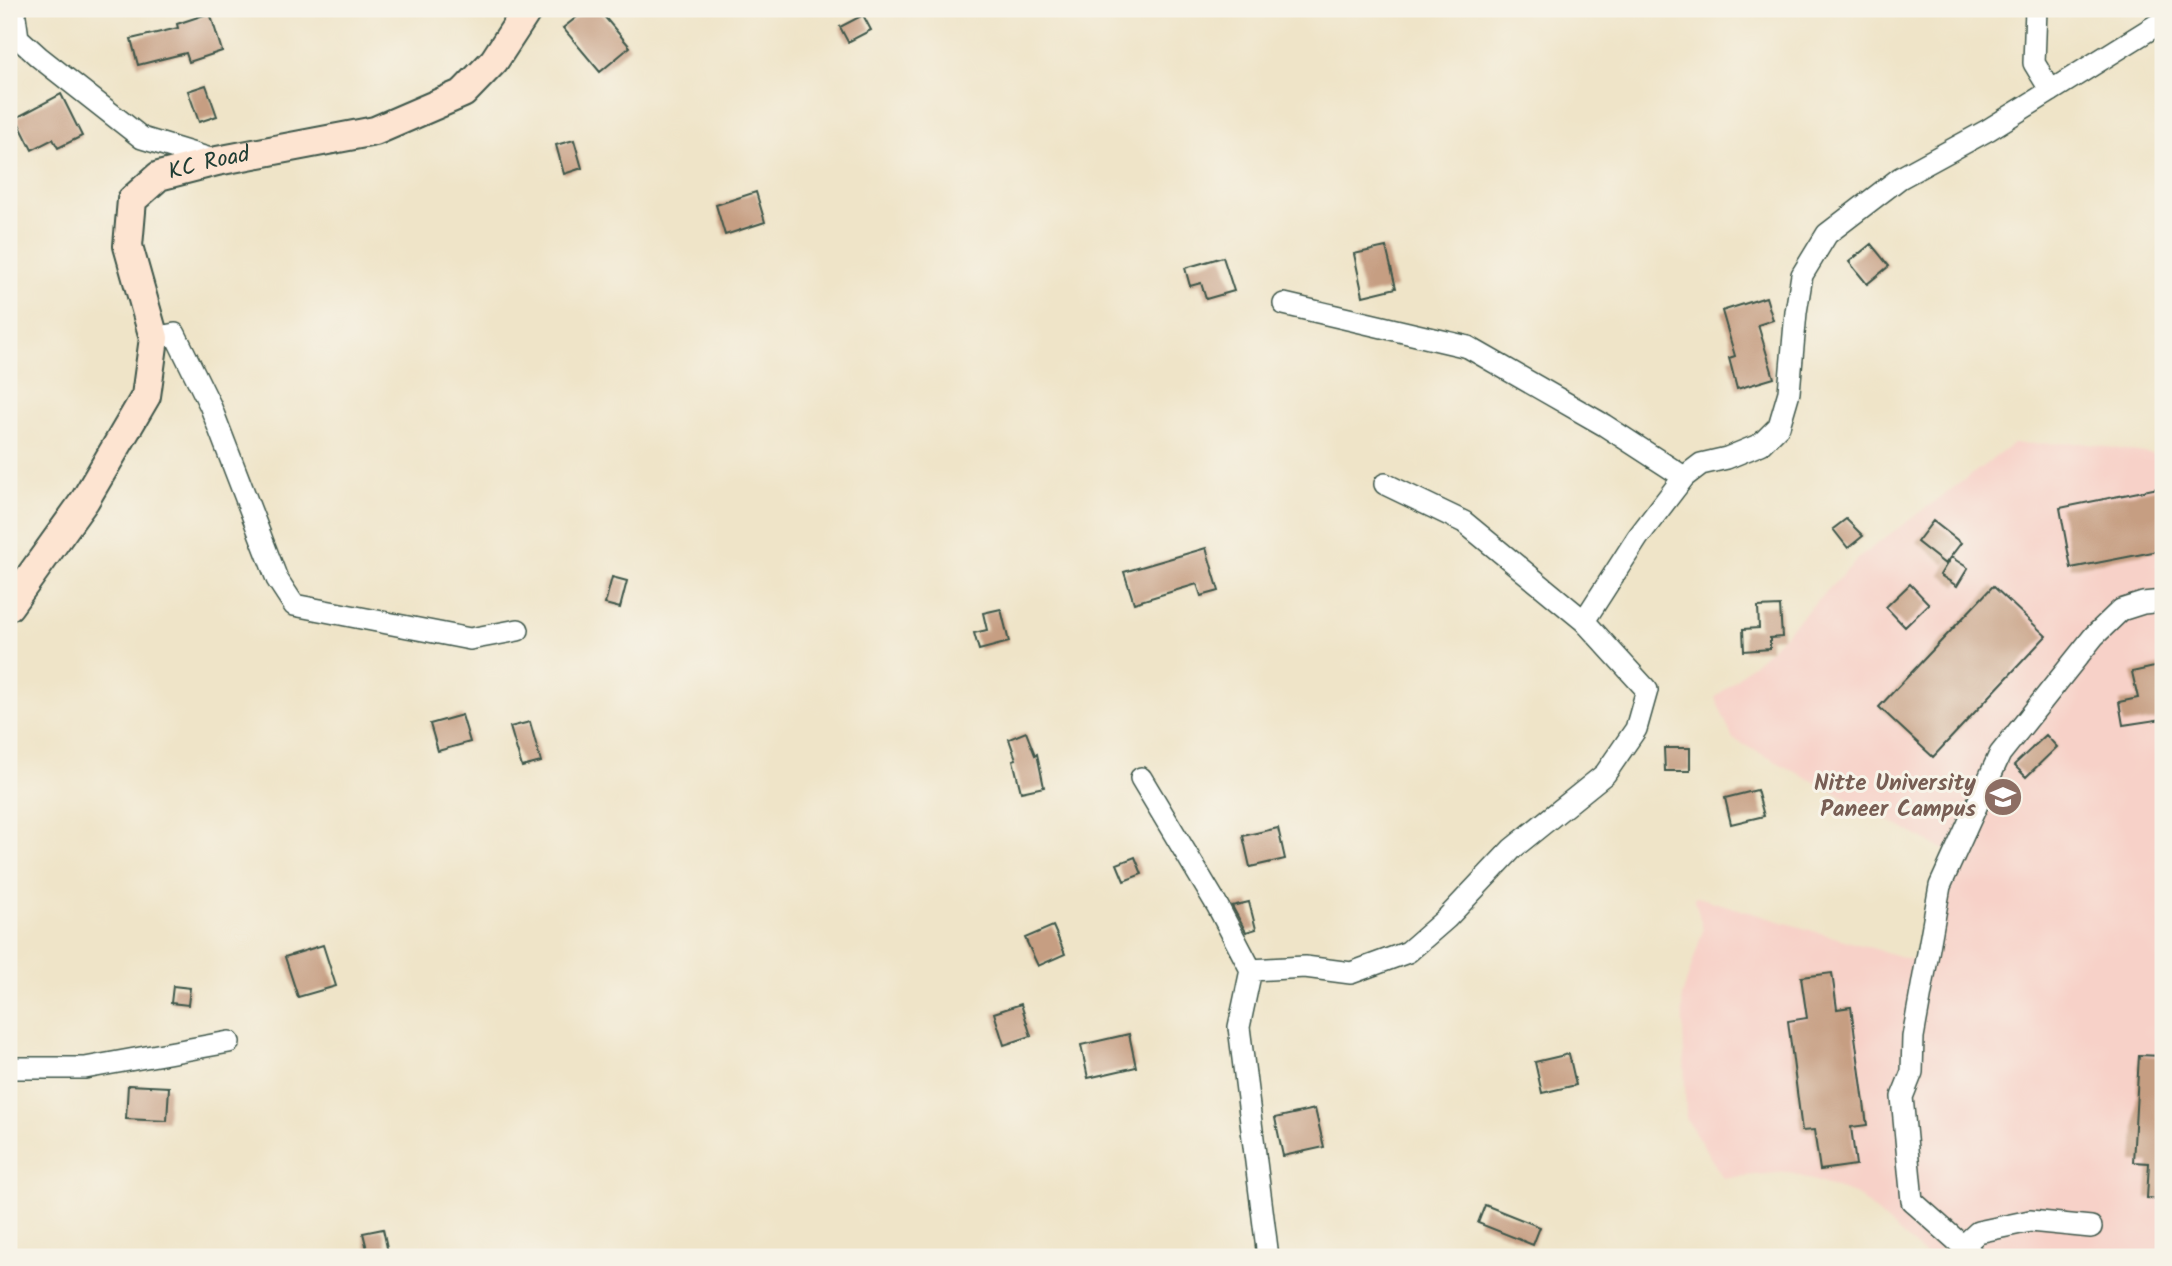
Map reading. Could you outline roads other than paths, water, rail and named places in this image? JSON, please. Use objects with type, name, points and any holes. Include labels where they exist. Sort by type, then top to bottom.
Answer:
[{"type":"main road","name":"KC Road","points":[[9,606],[85,500],[146,396],[153,338],[128,246],[132,200],[159,176],[217,161],[375,131],[463,93],[494,61],[528,9]]},
{"type":"street","points":[[14,9],[18,38],[142,138],[217,161]]},
{"type":"street","points":[[2036,9],[2034,63],[2051,91]]},
{"type":"street","points":[[1584,621],[1638,537],[1684,477],[1701,464],[1727,458],[1761,444],[1779,426],[1789,392],[1802,275],[1827,234],[1900,177],[1987,130],[2163,21]]},
{"type":"street","points":[[1284,304],[1468,347],[1604,425],[1684,477]]},
{"type":"street","points":[[153,338],[174,334],[210,405],[277,579],[294,605],[470,639],[518,630]]},
{"type":"street","points":[[1251,970],[1305,967],[1351,973],[1408,952],[1447,918],[1512,849],[1605,774],[1636,729],[1647,690],[1584,621],[1464,522],[1385,484]]},
{"type":"street","points":[[2091,1227],[2030,1222],[1978,1232],[1969,1252],[1912,1201],[1902,1097],[1912,1072],[1913,1037],[1940,886],[2000,754],[2094,636],[2121,610],[2143,603],[2163,601]]},
{"type":"street","points":[[1141,778],[1217,905],[1251,970],[1239,1027],[1268,1257]]},
{"type":"street","points":[[9,1068],[85,1068],[229,1042]]},
{"type":"place","name":"Nitte University Paneer Campus","points":[[2003,797]]}]
